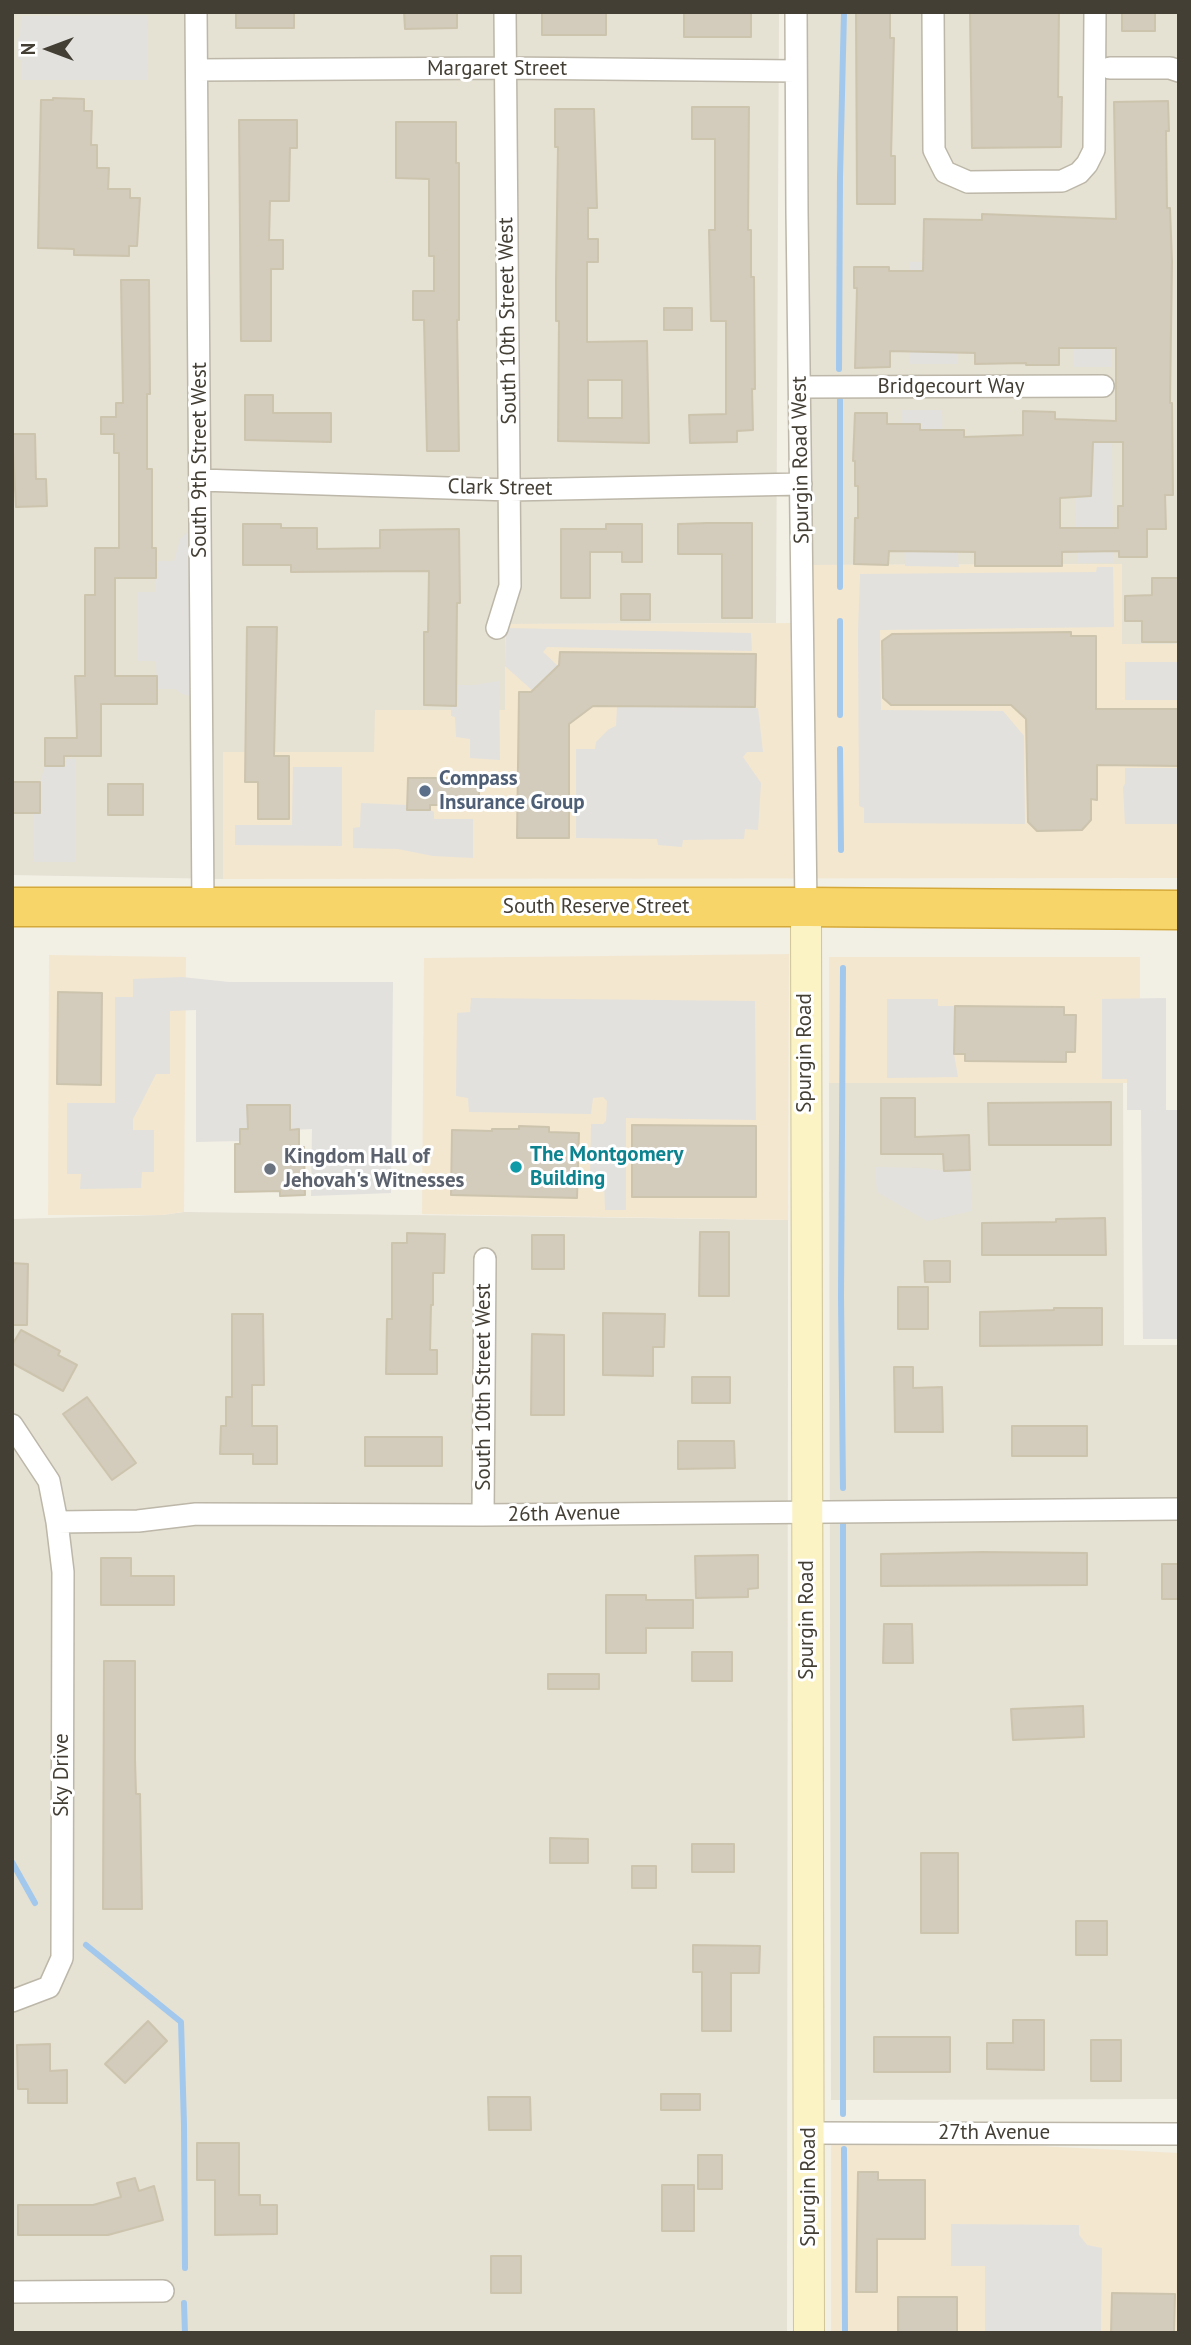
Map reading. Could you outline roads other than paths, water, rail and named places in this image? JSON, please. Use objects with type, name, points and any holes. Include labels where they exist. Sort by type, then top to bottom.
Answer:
[{"type":"highway","name":"South Reserve Street","points":[[12,907],[1179,910]]},
{"type":"street","name":"South 9th Street West","points":[[196,12],[203,907]]},
{"type":"street","name":"South 10th Street West","points":[[497,628],[510,586],[505,12]]},
{"type":"street","name":"Spurgin Road West","points":[[796,12],[806,907]]},
{"type":"street","points":[[933,12],[934,150],[945,172],[968,182],[1062,181],[1079,173],[1087,164],[1094,150],[1095,12]]},
{"type":"street","name":"Margaret Street","points":[[197,70],[505,68],[796,71]]},
{"type":"street","points":[[1110,68],[1170,68],[1179,71]]},
{"type":"street","name":"Bridgecourt Way","points":[[800,387],[1103,386]]},
{"type":"street","name":"Clark Street","points":[[200,480],[510,489],[801,484]]},
{"type":"street","name":"Spurgin Road","points":[[806,907],[809,2333]]},
{"type":"street","name":"South 10th Street West","points":[[483,1515],[485,1259]]},
{"type":"street","points":[[12,1426],[49,1481],[57,1521]]},
{"type":"street","name":"26th Avenue","points":[[57,1521],[138,1521],[196,1514],[483,1515],[1179,1509]]},
{"type":"street","name":"Sky Drive","points":[[12,2001],[48,1987],[62,1958],[63,1572],[57,1521]]},
{"type":"street","name":"27th Avenue","points":[[809,2133],[1179,2134]]},
{"type":"street","points":[[12,2292],[163,2291]]},
{"type":"waterway","points":[[839,369],[844,12]]},
{"type":"waterway","points":[[840,400],[840,587]]},
{"type":"waterway","points":[[840,621],[840,715]]},
{"type":"waterway","points":[[840,749],[841,850]]},
{"type":"waterway","points":[[843,968],[843,1488]]},
{"type":"waterway","points":[[843,1522],[843,2114]]},
{"type":"waterway","points":[[12,1862],[35,1903]]},
{"type":"waterway","points":[[86,1945],[181,2022],[185,2268]]},
{"type":"waterway","points":[[844,2149],[845,2333]]},
{"type":"waterway","points":[[184,2303],[185,2333]]},
{"type":"place","name":"Compass Insurance Group","points":[[425,791]]},
{"type":"place","name":"The Montgomery Building","points":[[516,1167]]},
{"type":"place","name":"Kingdom Hall of Jehovah's Witnesses","points":[[270,1169]]}]
